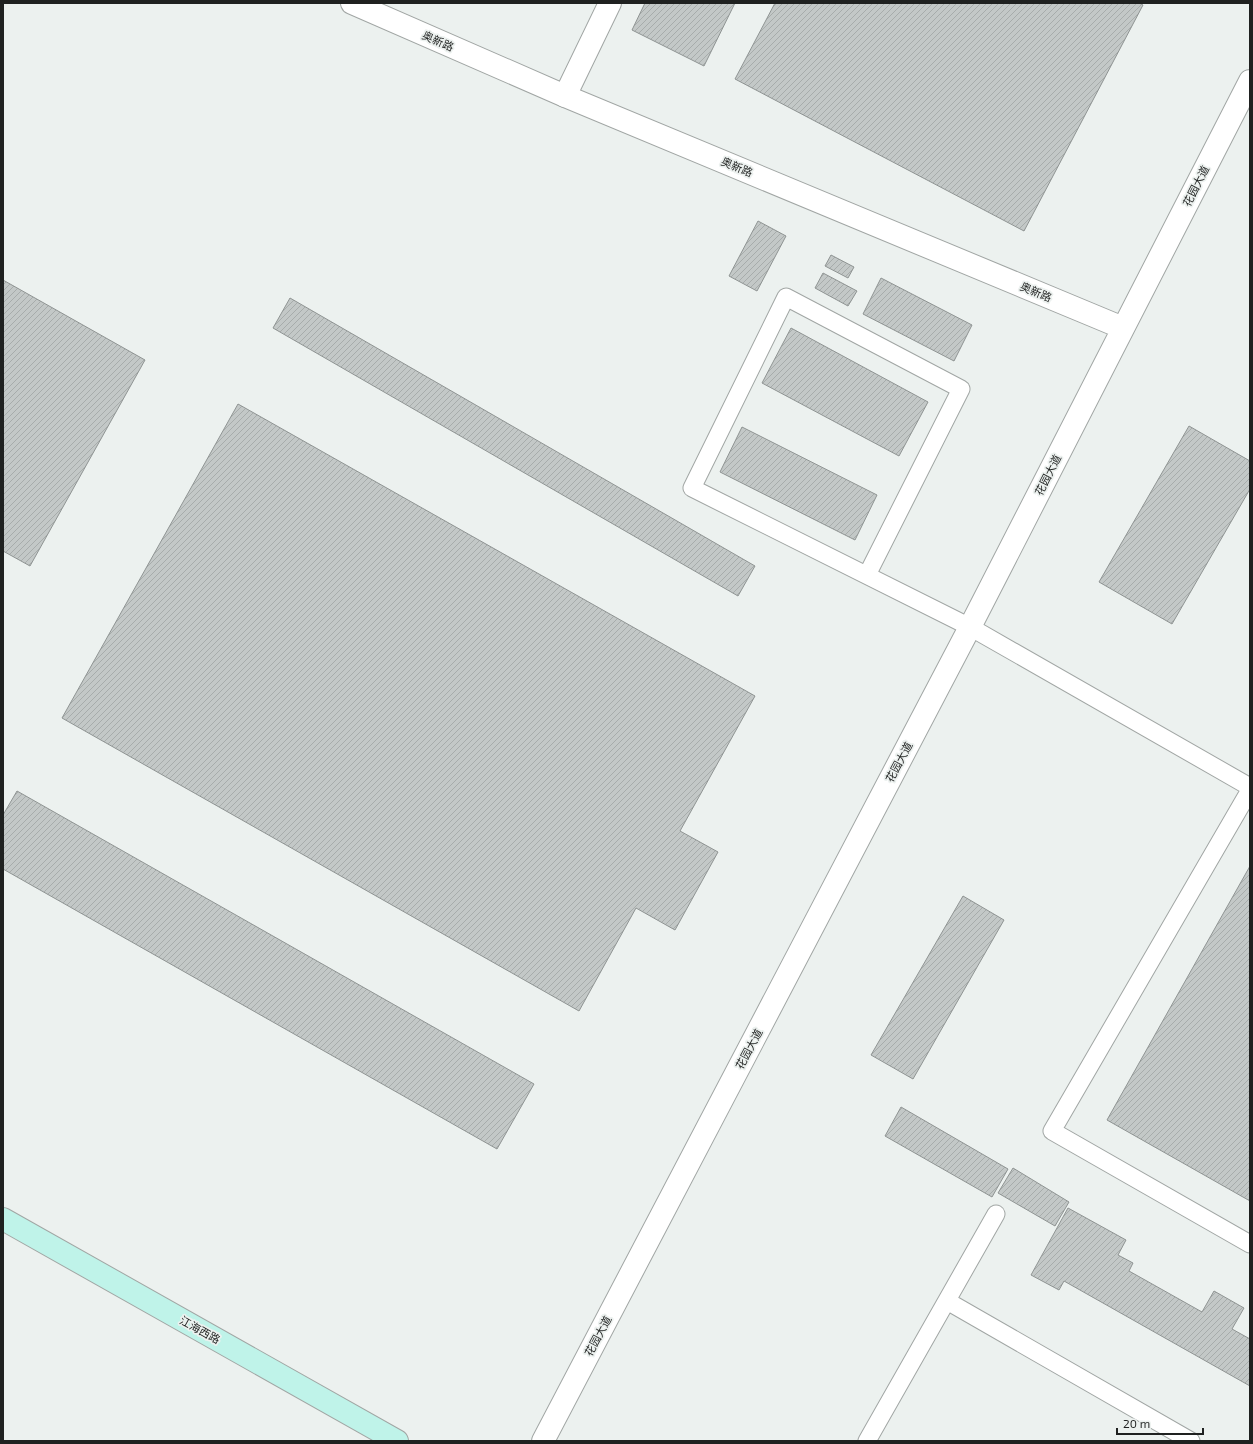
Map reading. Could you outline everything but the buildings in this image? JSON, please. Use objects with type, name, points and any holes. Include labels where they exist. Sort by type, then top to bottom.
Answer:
[{"type":"main road","name":"江海西路","points":[[3,1219],[397,1441]]},
{"type":"street","name":"奥新路","points":[[352,3],[565,96],[1123,328]]},
{"type":"street","points":[[565,96],[610,3]]},
{"type":"street","name":"花园大道","points":[[543,1441],[970,627],[1250,81]]},
{"type":"lane","points":[[867,576],[961,389],[786,297],[692,488],[867,576],[970,627],[1250,789],[1052,1131],[1250,1244]]},
{"type":"lane","points":[[867,1441],[996,1214]]},
{"type":"lane","points":[[947,1301],[1191,1441]]}]
